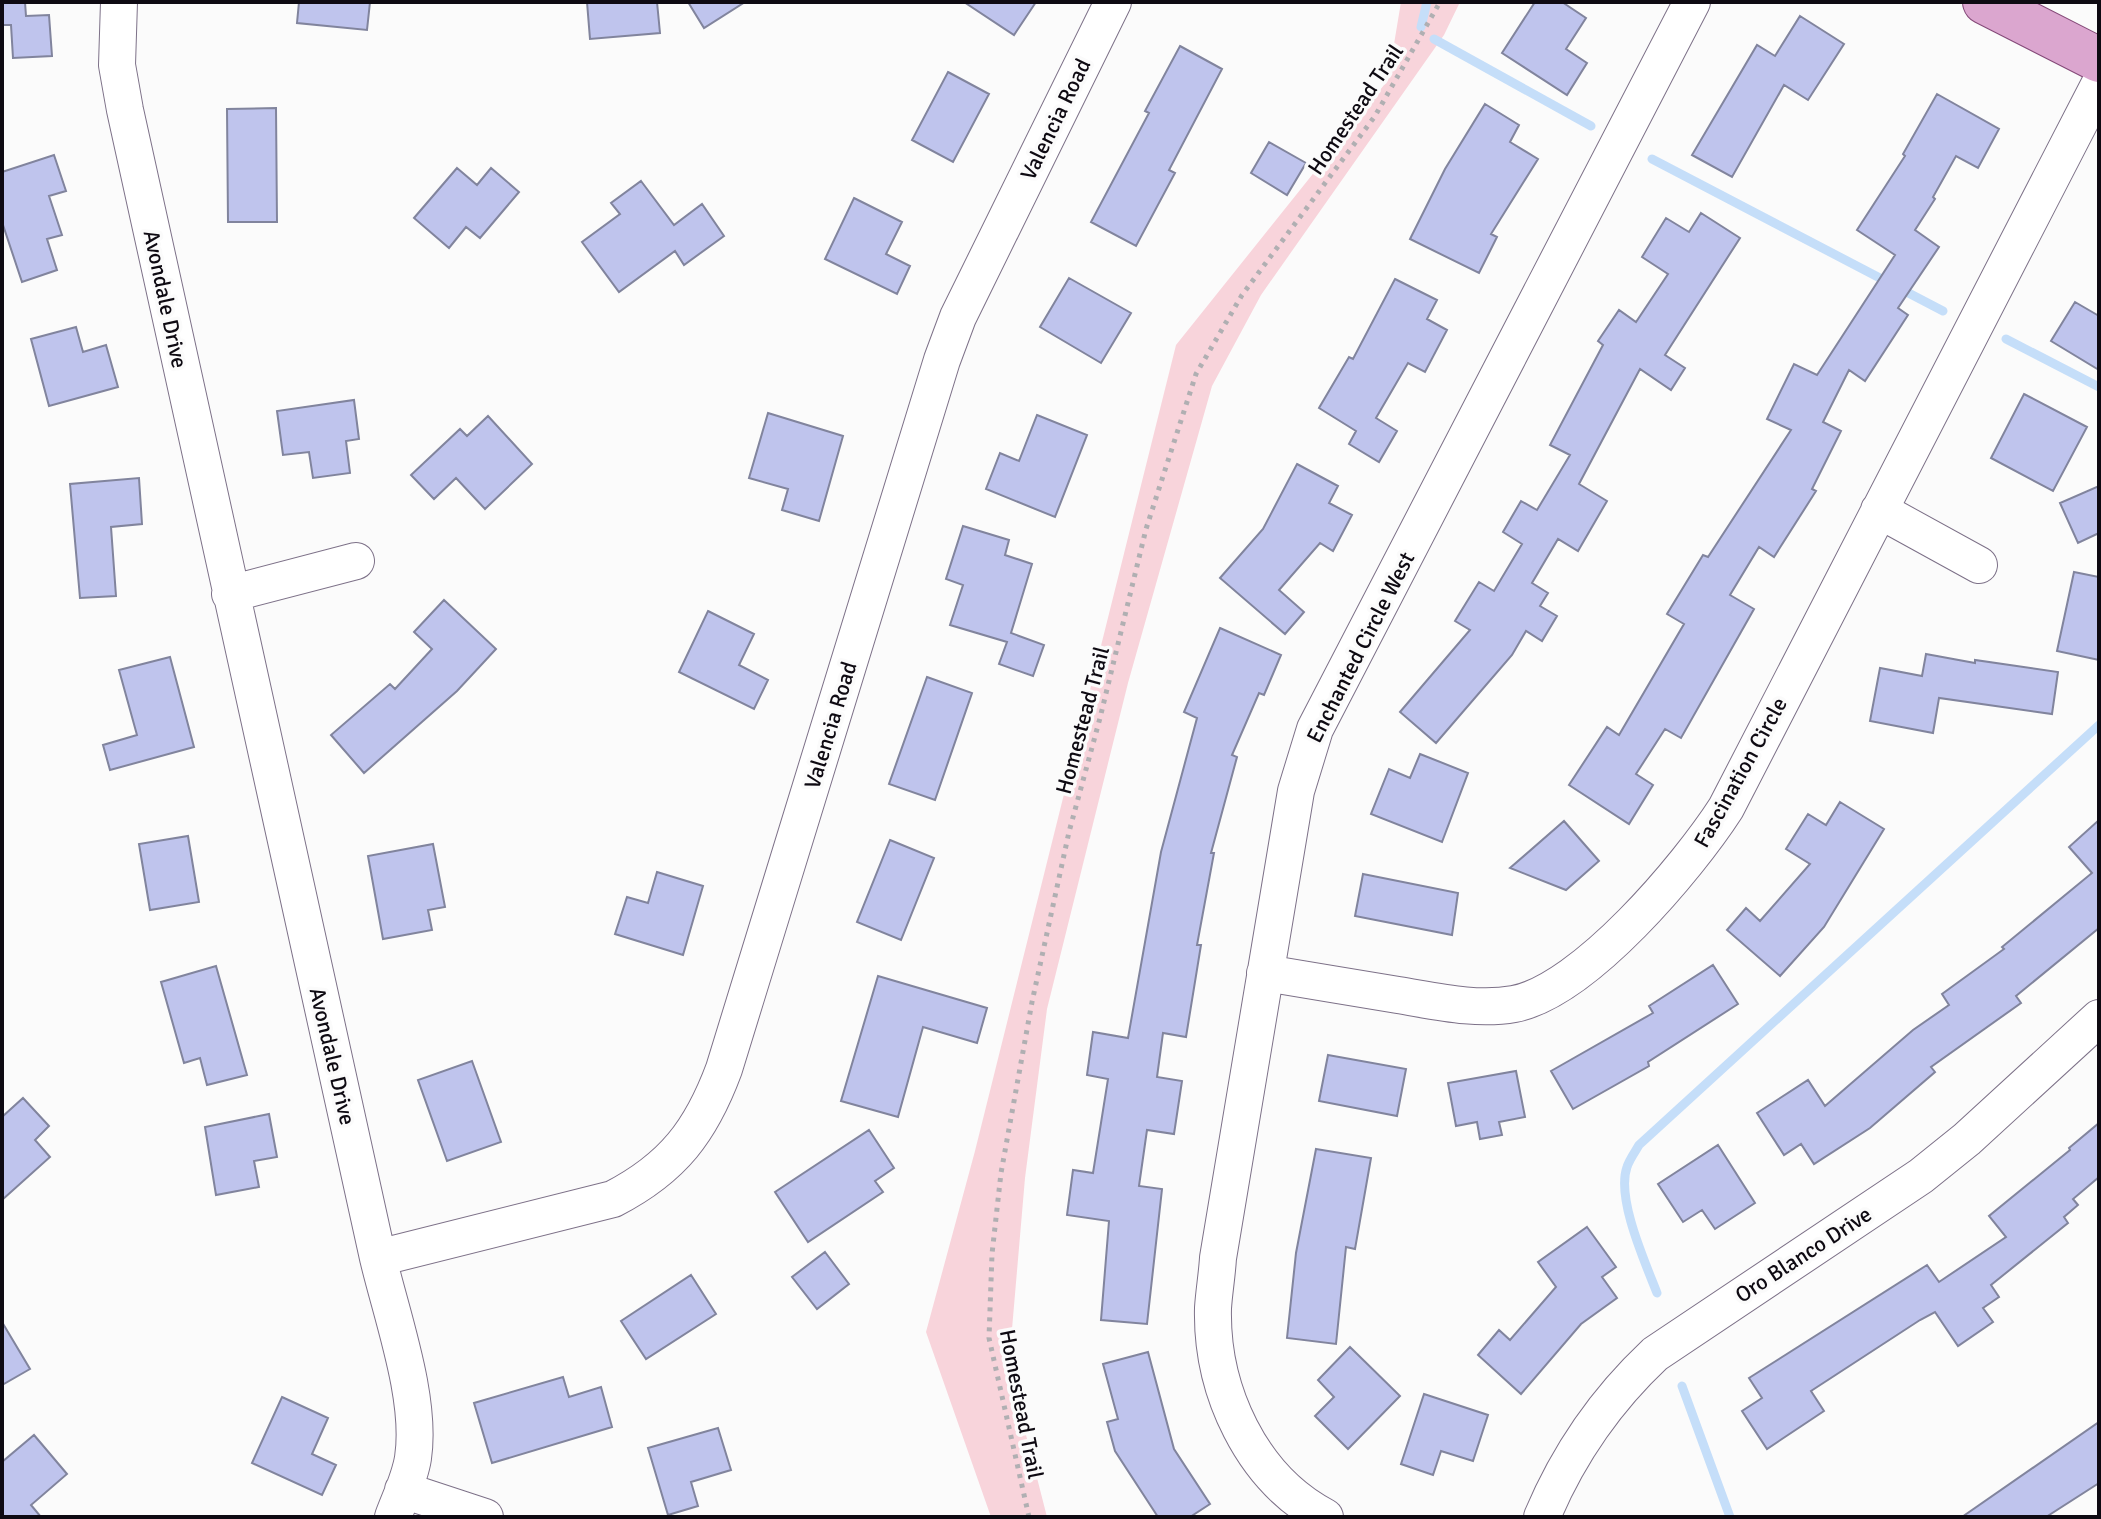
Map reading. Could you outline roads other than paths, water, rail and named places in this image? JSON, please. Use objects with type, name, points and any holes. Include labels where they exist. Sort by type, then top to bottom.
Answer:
[{"type":"main road","points":[[1985,2],[2099,60]]},
{"type":"street","name":"Avondale Drive","points":[[119,2],[117,65],[125,110],[230,594],[407,1378],[415,1425],[413,1461],[398,1504]]},
{"type":"street","name":"Valencia Road","points":[[378,1258],[613,1199],[644,1183],[672,1159],[693,1134],[710,1105],[942,360],[958,317],[1113,2]]},
{"type":"street","name":"Enchanted Circle West","points":[[1315,1515],[1261,1462],[1240,1433],[1217,1354],[1213,1310],[1218,1258],[1296,791],[1315,729],[1692,2]]},
{"type":"street","name":"Fascination Circle","points":[[1265,973],[1439,1002],[1515,1004],[1549,990],[1583,968],[1656,898],[1705,840],[1726,808],[2099,85]]},
{"type":"street","points":[[1879,510],[1979,565]]},
{"type":"street","points":[[230,594],[356,561]]},
{"type":"street","name":"Oro Blanco Drive","points":[[1542,1517],[1556,1485],[1603,1410],[1624,1382],[1655,1354],[1921,1176],[1967,1139],[2099,1018]]},
{"type":"street","points":[[398,1504],[485,1517]]},
{"type":"waterway","points":[[1421,27],[1427,2]]},
{"type":"waterway","points":[[1434,39],[1591,126]]},
{"type":"waterway","points":[[1652,159],[1943,311]]},
{"type":"waterway","points":[[2006,339],[2099,387]]},
{"type":"waterway","points":[[1657,1293],[1633,1230],[1625,1195],[1627,1167],[1639,1145],[2099,725]]},
{"type":"waterway","points":[[1682,1386],[1730,1517]]}]
